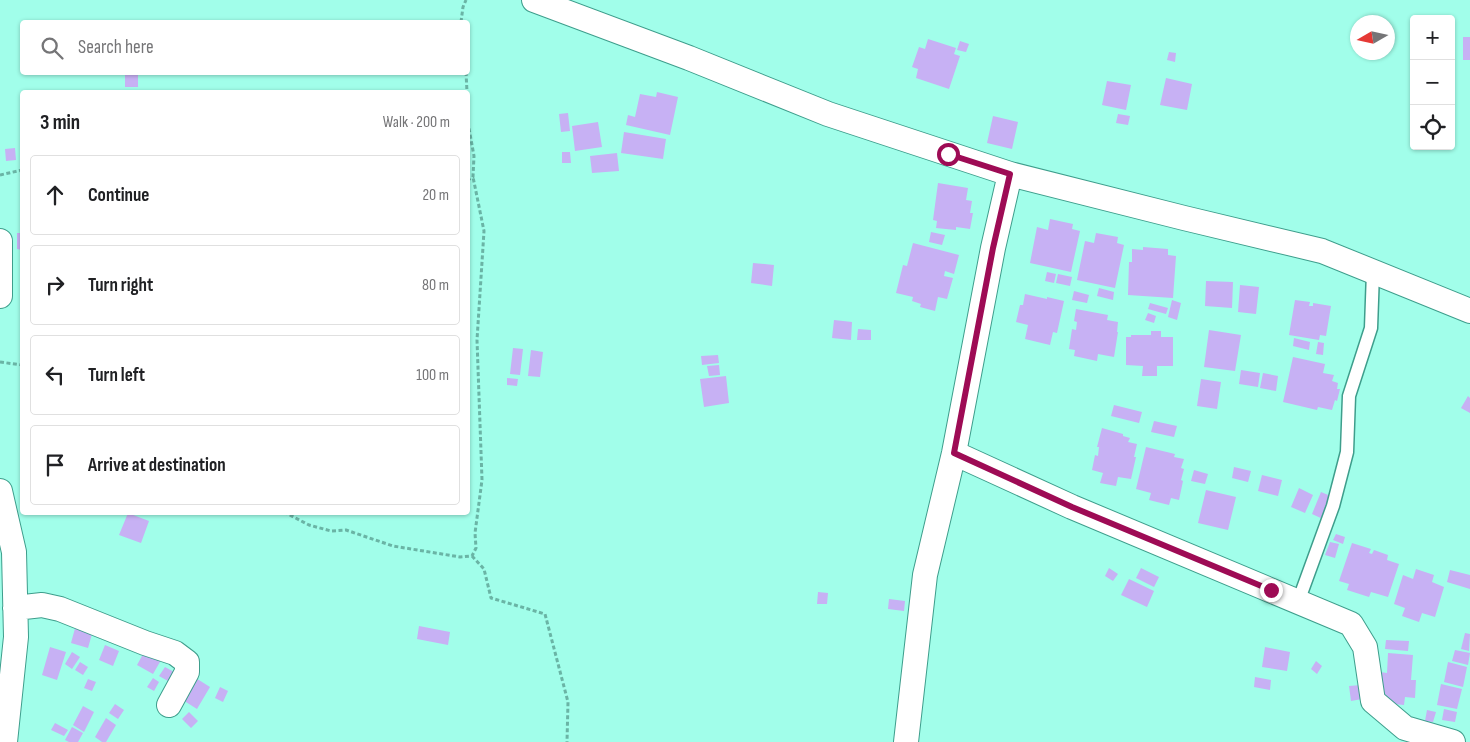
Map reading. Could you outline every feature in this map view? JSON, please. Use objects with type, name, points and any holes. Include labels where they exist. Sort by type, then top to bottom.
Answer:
[{"type":"street","points":[[534,0],[689,58],[828,114],[1010,174],[1322,251],[1470,311]]},
{"type":"street","points":[[906,742],[925,575],[954,453],[993,248],[1010,174]]},
{"type":"street","points":[[0,241],[0,296]]},
{"type":"street","points":[[954,453],[1072,507],[1350,624],[1366,647],[1373,701],[1405,728],[1454,742]]},
{"type":"street","points":[[0,491],[14,552],[15,608],[8,632],[5,742]]},
{"type":"street","points":[[15,608],[42,605],[60,609],[175,653],[187,662],[187,672],[169,704]]},
{"type":"lane","points":[[1298,602],[1333,506],[1347,452],[1350,396],[1371,328],[1373,272]]},
{"type":"path","points":[[461,20],[466,0]]},
{"type":"path","points":[[466,75],[467,90]]},
{"type":"path","points":[[470,134],[474,156],[473,178],[484,231],[478,340],[482,480],[475,533],[476,548],[472,556]]},
{"type":"path","points":[[0,175],[20,170]]},
{"type":"path","points":[[0,362],[20,365]]},
{"type":"path","points":[[290,515],[309,525],[331,531],[346,530],[393,546],[460,557],[472,556]]},
{"type":"path","points":[[472,556],[484,569],[491,598],[544,614],[568,702],[567,742]]},
{"type":"building","points":[[1463,37],[1470,37],[1470,60],[1463,60]]},
{"type":"building","points":[[928,39],[956,48],[954,54],[960,56],[949,89],[916,78],[918,69],[912,67],[919,47],[925,49]]},
{"type":"building","points":[[960,41],[969,44],[966,52],[957,50]]},
{"type":"building","points":[[1169,52],[1176,53],[1175,62],[1167,60]]},
{"type":"building","points":[[125,75],[138,75],[138,87],[125,87]]},
{"type":"building","points":[[1166,78],[1192,84],[1187,110],[1160,105]]},
{"type":"building","points":[[1107,81],[1131,85],[1126,110],[1102,105]]},
{"type":"building","points":[[657,92],[678,97],[670,135],[626,125],[628,115],[635,117],[640,94],[656,97]]},
{"type":"building","points":[[568,113],[570,131],[561,132],[559,114]]},
{"type":"building","points":[[1118,114],[1130,116],[1128,125],[1116,123]]},
{"type":"building","points":[[993,116],[1018,122],[1012,149],[987,143]]},
{"type":"building","points":[[598,122],[602,147],[575,151],[572,126]]},
{"type":"building","points":[[624,132],[666,139],[663,159],[621,153]]},
{"type":"building","points":[[15,148],[16,160],[6,161],[5,149]]},
{"type":"building","points":[[562,152],[570,152],[571,163],[562,163]]},
{"type":"building","points":[[617,153],[619,171],[592,173],[590,156]]},
{"type":"building","points":[[938,183],[968,188],[966,200],[972,201],[970,213],[973,213],[970,229],[956,227],[956,230],[936,228],[937,221],[933,220]]},
{"type":"building","points":[[1050,219],[1073,224],[1072,229],[1080,231],[1071,272],[1030,263],[1037,227],[1048,230]]},
{"type":"building","points":[[931,232],[945,235],[942,245],[929,242]]},
{"type":"building","points":[[17,233],[20,233],[20,250],[17,249]]},
{"type":"building","points":[[1096,233],[1118,237],[1117,243],[1124,245],[1115,288],[1077,280],[1085,241],[1094,243]]},
{"type":"building","points":[[913,243],[959,255],[954,274],[945,271],[944,276],[953,278],[947,299],[938,297],[935,311],[920,307],[921,304],[912,301],[913,297],[896,293],[903,265],[907,266]]},
{"type":"building","points":[[1143,247],[1168,249],[1168,255],[1176,256],[1173,298],[1128,295],[1129,262],[1132,262],[1132,249],[1143,250]]},
{"type":"building","points":[[753,263],[774,265],[772,286],[751,283]]},
{"type":"building","points":[[1047,272],[1056,274],[1054,283],[1045,281]]},
{"type":"building","points":[[1058,274],[1072,277],[1070,286],[1056,283]]},
{"type":"building","points":[[1206,281],[1233,282],[1232,308],[1205,306]]},
{"type":"building","points":[[1240,285],[1259,287],[1256,314],[1238,312]]},
{"type":"building","points":[[1099,288],[1114,292],[1113,300],[1097,296]]},
{"type":"building","points":[[1074,291],[1089,295],[1087,303],[1072,300]]},
{"type":"building","points":[[1025,294],[1064,301],[1057,333],[1053,332],[1050,345],[1025,339],[1028,325],[1016,322]]},
{"type":"building","points":[[1172,300],[1181,303],[1177,320],[1168,317]]},
{"type":"building","points":[[1295,300],[1310,302],[1309,306],[1313,306],[1313,303],[1331,306],[1326,336],[1320,335],[1319,340],[1289,335]]},
{"type":"building","points":[[1150,303],[1168,308],[1166,314],[1148,309]]},
{"type":"building","points":[[1076,309],[1108,315],[1107,320],[1118,322],[1114,357],[1098,354],[1097,361],[1074,356],[1075,350],[1069,349],[1072,329],[1076,330],[1077,322],[1074,321]]},
{"type":"building","points":[[1148,313],[1156,316],[1154,323],[1145,320]]},
{"type":"building","points":[[834,320],[852,322],[851,340],[832,338]]},
{"type":"building","points":[[858,329],[871,330],[871,340],[857,340]]},
{"type":"building","points":[[1209,330],[1241,335],[1235,371],[1204,367]]},
{"type":"building","points":[[1151,331],[1161,331],[1161,337],[1173,337],[1173,366],[1157,366],[1157,376],[1142,376],[1143,366],[1126,365],[1126,337],[1131,337],[1131,335],[1151,335]]},
{"type":"building","points":[[1294,338],[1310,342],[1309,350],[1293,346]]},
{"type":"building","points":[[1318,342],[1324,343],[1323,355],[1316,354]]},
{"type":"building","points":[[513,348],[523,349],[520,375],[510,374]]},
{"type":"building","points":[[531,350],[543,352],[540,377],[528,376]]},
{"type":"building","points":[[718,355],[719,363],[702,365],[701,356]]},
{"type":"building","points":[[1293,357],[1325,364],[1323,373],[1334,375],[1332,381],[1338,383],[1337,389],[1340,389],[1332,410],[1318,407],[1317,410],[1283,402]]},
{"type":"building","points":[[719,365],[720,375],[709,376],[707,366]]},
{"type":"building","points":[[1241,370],[1260,373],[1258,387],[1239,384]]},
{"type":"building","points":[[1263,373],[1278,376],[1276,391],[1260,388]]},
{"type":"building","points":[[726,376],[729,403],[704,407],[700,379]]},
{"type":"building","points":[[507,378],[518,379],[517,386],[507,385]]},
{"type":"building","points":[[1201,379],[1221,382],[1217,409],[1197,406]]},
{"type":"building","points":[[1468,396],[1470,398],[1470,413],[1461,408]]},
{"type":"building","points":[[1114,405],[1142,412],[1139,423],[1111,416]]},
{"type":"building","points":[[1154,421],[1177,426],[1174,437],[1151,432]]},
{"type":"building","points":[[1102,428],[1123,434],[1123,436],[1130,438],[1128,442],[1137,444],[1131,479],[1118,477],[1116,486],[1100,483],[1103,473],[1092,470],[1095,455],[1098,456],[1099,447],[1097,447]]},
{"type":"building","points":[[1146,447],[1175,454],[1174,457],[1184,459],[1181,468],[1184,469],[1179,500],[1171,498],[1169,505],[1149,500],[1151,493],[1136,489]]},
{"type":"building","points":[[1234,467],[1251,471],[1248,482],[1232,478]]},
{"type":"building","points":[[1194,470],[1208,474],[1205,484],[1191,481]]},
{"type":"building","points":[[1262,475],[1282,480],[1278,496],[1258,491]]},
{"type":"building","points":[[1299,488],[1313,495],[1305,513],[1291,507]]},
{"type":"building","points":[[1206,490],[1236,497],[1228,530],[1198,523]]},
{"type":"building","points":[[1321,492],[1333,497],[1325,520],[1312,514]]},
{"type":"building","points":[[127,515],[133,515],[149,521],[141,543],[119,535]]},
{"type":"building","points":[[1336,534],[1345,537],[1343,544],[1333,540]]},
{"type":"building","points":[[1330,542],[1339,544],[1335,558],[1325,555]]},
{"type":"building","points":[[1352,543],[1371,549],[1369,553],[1372,554],[1374,550],[1388,555],[1387,560],[1399,564],[1388,597],[1371,592],[1369,597],[1347,590],[1349,584],[1339,581]]},
{"type":"building","points":[[1109,568],[1118,574],[1113,581],[1105,576]]},
{"type":"building","points":[[1141,568],[1159,577],[1154,587],[1136,578]]},
{"type":"building","points":[[1416,569],[1434,575],[1432,582],[1444,587],[1435,617],[1422,613],[1419,622],[1402,616],[1405,608],[1394,604],[1403,575],[1413,579]]},
{"type":"building","points":[[1450,570],[1470,575],[1470,589],[1447,582]]},
{"type":"building","points":[[1129,579],[1154,591],[1147,607],[1121,595]]},
{"type":"building","points":[[818,592],[828,593],[827,604],[817,604]]},
{"type":"building","points":[[889,599],[905,601],[904,611],[888,609]]},
{"type":"building","points":[[77,621],[94,627],[88,648],[71,643]]},
{"type":"building","points":[[419,626],[450,632],[448,645],[417,639]]},
{"type":"building","points":[[1465,633],[1470,634],[1469,651],[1461,649]]},
{"type":"building","points":[[1386,640],[1409,641],[1408,651],[1385,649]]},
{"type":"building","points":[[105,645],[119,651],[113,666],[99,660]]},
{"type":"building","points":[[148,645],[164,655],[153,674],[137,665]]},
{"type":"building","points":[[50,647],[66,652],[57,680],[42,675]]},
{"type":"building","points":[[1265,647],[1290,652],[1287,671],[1262,667]]},
{"type":"building","points":[[1455,650],[1470,653],[1468,665],[1452,661]]},
{"type":"building","points":[[72,652],[80,657],[72,669],[65,664]]},
{"type":"building","points":[[1388,653],[1413,655],[1411,680],[1416,680],[1415,698],[1405,697],[1404,705],[1384,703],[1379,696],[1380,672],[1387,673]]},
{"type":"building","points":[[1316,661],[1322,666],[1317,674],[1311,669]]},
{"type":"building","points":[[80,662],[88,667],[83,675],[75,670]]},
{"type":"building","points":[[1448,662],[1467,667],[1463,687],[1444,682]]},
{"type":"building","points":[[165,667],[174,672],[168,681],[159,676]]},
{"type":"building","points":[[191,675],[210,687],[197,709],[178,697]]},
{"type":"building","points":[[1255,677],[1271,680],[1270,690],[1254,687]]},
{"type":"building","points":[[153,678],[159,682],[154,691],[147,687]]},
{"type":"building","points":[[88,679],[96,682],[92,691],[84,688]]},
{"type":"building","points":[[1441,684],[1462,689],[1457,709],[1437,705]]},
{"type":"building","points":[[1361,685],[1362,699],[1351,701],[1349,686]]},
{"type":"building","points":[[220,687],[228,691],[223,702],[215,698]]},
{"type":"building","points":[[115,704],[124,710],[118,719],[109,713]]},
{"type":"building","points":[[83,706],[94,712],[84,732],[73,725]]},
{"type":"building","points":[[1444,709],[1457,712],[1455,722],[1442,720]]},
{"type":"building","points":[[1427,710],[1436,712],[1433,722],[1425,721]]},
{"type":"building","points":[[189,712],[198,721],[191,728],[182,719]]},
{"type":"building","points":[[106,718],[116,725],[106,742],[102,742],[95,737]]},
{"type":"building","points":[[55,723],[68,730],[64,736],[51,730]]},
{"type":"building","points":[[72,727],[83,733],[78,742],[65,740]]},
{"type":"route","points":[[948,154],[1010,174],[993,248],[954,453],[1072,507],[1271,590]]}]
